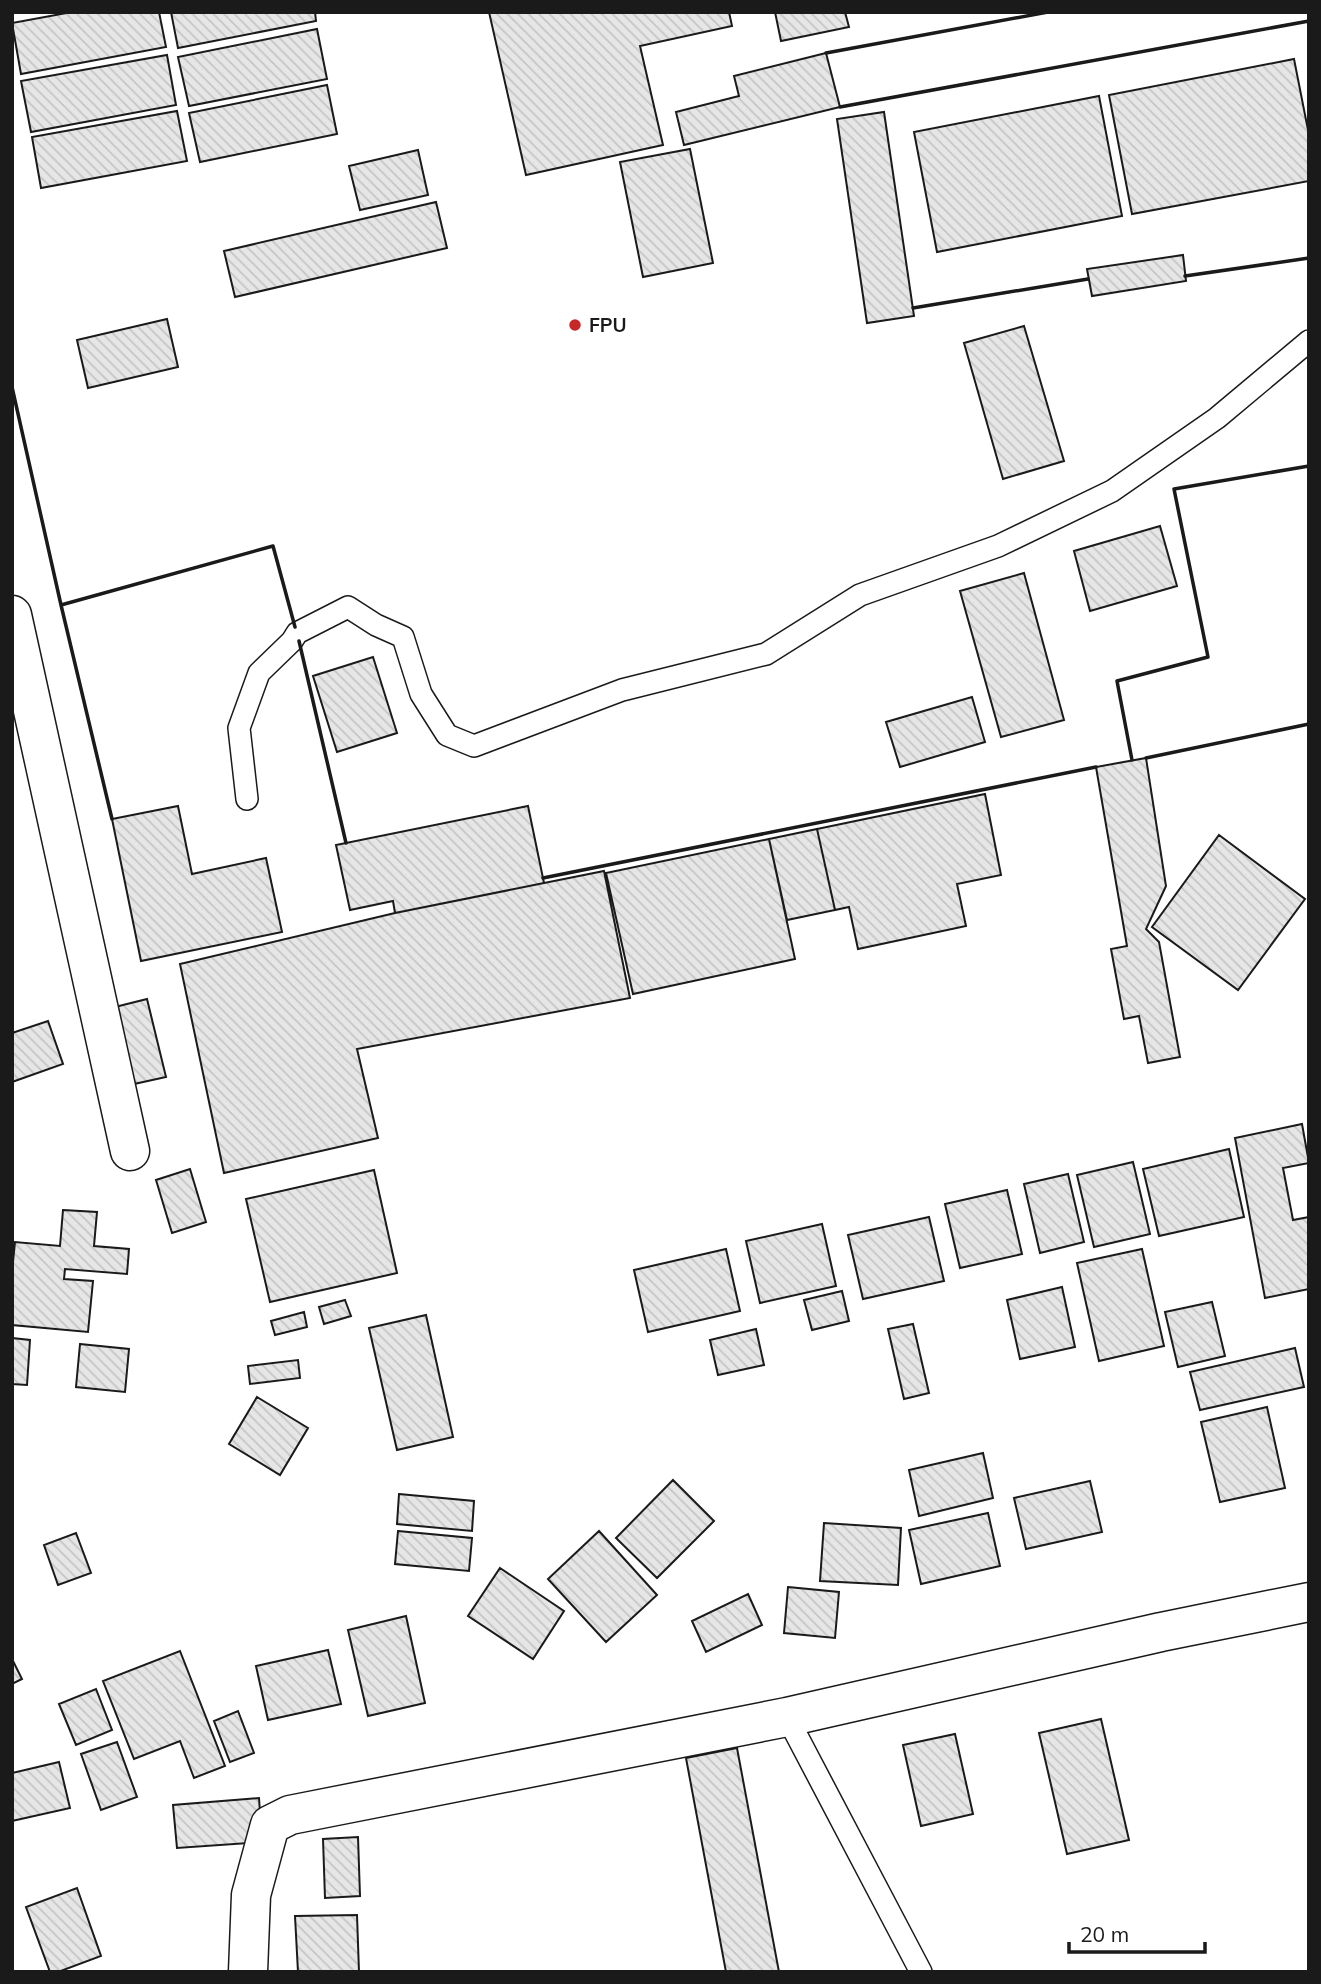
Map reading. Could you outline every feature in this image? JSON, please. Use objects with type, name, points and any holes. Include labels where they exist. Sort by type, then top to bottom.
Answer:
[{"type":"street","points":[[12,615],[130,1150]]},
{"type":"street","points":[[248,1972],[251,1895],[270,1825],[290,1815],[788,1717],[1161,1632],[1309,1602]]},
{"type":"lane","points":[[247,799],[239,728],[259,673],[297,633],[348,607],[376,625],[403,637],[421,694],[447,735],[474,746],[622,690],[766,654],[860,595],[998,545],[1099,498],[1217,418],[1309,341]]},
{"type":"lane","points":[[788,1717],[921,1972]]},
{"type":"building","points":[[72,12],[159,12],[166,47],[21,74],[12,23]]},
{"type":"building","points":[[171,12],[315,12],[316,21],[178,48]]},
{"type":"building","points":[[489,12],[729,12],[732,26],[640,46],[663,145],[526,175]]},
{"type":"building","points":[[775,12],[845,12],[849,27],[781,41]]},
{"type":"building","points":[[317,29],[327,79],[189,106],[178,57]]},
{"type":"building","points":[[826,53],[840,107],[684,145],[676,112],[739,96],[734,76]]},
{"type":"building","points":[[167,55],[176,105],[31,132],[21,81]]},
{"type":"building","points":[[1294,59],[1309,135],[1309,181],[1132,214],[1109,95]]},
{"type":"building","points":[[327,85],[337,134],[200,162],[189,113]]},
{"type":"building","points":[[1099,96],[1122,216],[937,252],[914,132]]},
{"type":"building","points":[[177,111],[187,161],[41,188],[32,137]]},
{"type":"building","points":[[884,112],[914,316],[867,323],[837,119]]},
{"type":"building","points":[[690,149],[713,263],[643,277],[620,162]]},
{"type":"building","points":[[418,150],[428,195],[360,210],[349,166]]},
{"type":"building","points":[[436,202],[447,248],[235,297],[224,251]]},
{"type":"building","points":[[1183,255],[1186,281],[1092,296],[1087,269]]},
{"type":"building","points":[[167,319],[178,367],[88,388],[77,340]]},
{"type":"building","points":[[1024,326],[1064,461],[1003,479],[964,343]]},
{"type":"building","points":[[1160,526],[1177,586],[1090,611],[1074,551]]},
{"type":"building","points":[[1024,573],[1064,720],[1001,737],[960,591]]},
{"type":"building","points":[[373,657],[397,733],[337,752],[313,676]]},
{"type":"building","points":[[972,697],[985,742],[900,767],[886,722]]},
{"type":"building","points":[[1146,758],[1166,886],[1146,929],[1159,942],[1180,1057],[1148,1063],[1139,1016],[1124,1019],[1111,949],[1127,946],[1096,767]]},
{"type":"building","points":[[985,794],[1001,875],[957,884],[966,926],[858,949],[849,907],[835,910],[817,829]]},
{"type":"building","points":[[178,806],[192,874],[266,858],[282,932],[141,961],[112,819]]},
{"type":"building","points":[[528,806],[544,883],[395,913],[393,901],[350,910],[336,845]]},
{"type":"building","points":[[817,829],[835,910],[787,920],[769,839]]},
{"type":"building","points":[[1219,835],[1305,899],[1238,990],[1152,927]]},
{"type":"building","points":[[769,839],[795,959],[633,994],[606,873]]},
{"type":"building","points":[[604,871],[630,998],[357,1049],[378,1138],[224,1173],[180,964],[395,913]]},
{"type":"building","points":[[147,999],[166,1077],[134,1084],[115,1007]]},
{"type":"building","points":[[48,1021],[63,1064],[12,1082],[12,1033]]},
{"type":"building","points":[[1302,1124],[1309,1163],[1283,1168],[1293,1220],[1309,1217],[1309,1289],[1265,1298],[1235,1138]]},
{"type":"building","points":[[1229,1149],[1244,1217],[1159,1236],[1143,1169]]},
{"type":"building","points":[[1133,1162],[1150,1234],[1094,1247],[1077,1175]]},
{"type":"building","points":[[190,1169],[206,1222],[172,1233],[156,1180]]},
{"type":"building","points":[[374,1170],[397,1273],[270,1302],[246,1199]]},
{"type":"building","points":[[1068,1174],[1084,1242],[1040,1253],[1024,1184]]},
{"type":"building","points":[[1007,1190],[1022,1254],[960,1268],[945,1204]]},
{"type":"building","points":[[63,1210],[97,1212],[94,1246],[129,1249],[127,1274],[65,1269],[64,1279],[93,1281],[88,1332],[12,1325],[15,1242],[60,1246]]},
{"type":"building","points":[[929,1217],[944,1281],[863,1299],[848,1235]]},
{"type":"building","points":[[822,1224],[836,1286],[760,1303],[746,1241]]},
{"type":"building","points":[[726,1249],[740,1311],[648,1332],[634,1270]]},
{"type":"building","points":[[1142,1249],[1164,1346],[1099,1361],[1077,1263]]},
{"type":"building","points":[[1062,1287],[1075,1347],[1020,1359],[1007,1300]]},
{"type":"building","points":[[842,1291],[849,1321],[812,1330],[804,1300]]},
{"type":"building","points":[[345,1300],[351,1316],[324,1324],[319,1307]]},
{"type":"building","points":[[1212,1302],[1225,1356],[1178,1367],[1165,1312]]},
{"type":"building","points":[[304,1312],[307,1327],[275,1335],[271,1321]]},
{"type":"building","points":[[426,1315],[453,1437],[397,1450],[369,1328]]},
{"type":"building","points":[[913,1324],[929,1393],[904,1399],[888,1329]]},
{"type":"building","points":[[756,1329],[764,1365],[718,1375],[710,1340]]},
{"type":"building","points":[[12,1338],[30,1340],[27,1385],[12,1384]]},
{"type":"building","points":[[80,1344],[129,1349],[125,1392],[76,1387]]},
{"type":"building","points":[[1295,1348],[1304,1387],[1200,1410],[1190,1372]]},
{"type":"building","points":[[298,1360],[300,1378],[250,1384],[248,1366]]},
{"type":"building","points":[[257,1397],[308,1428],[280,1475],[229,1444]]},
{"type":"building","points":[[1267,1407],[1285,1488],[1220,1502],[1201,1422]]},
{"type":"building","points":[[983,1453],[993,1498],[919,1516],[909,1470]]},
{"type":"building","points":[[673,1480],[714,1521],[657,1578],[616,1538]]},
{"type":"building","points":[[1090,1481],[1102,1532],[1026,1549],[1014,1498]]},
{"type":"building","points":[[399,1494],[474,1501],[472,1531],[397,1524]]},
{"type":"building","points":[[988,1513],[1000,1566],[921,1584],[909,1530]]},
{"type":"building","points":[[824,1523],[901,1528],[898,1585],[820,1581]]},
{"type":"building","points":[[398,1531],[472,1538],[469,1571],[395,1564]]},
{"type":"building","points":[[599,1531],[657,1595],[606,1642],[548,1579]]},
{"type":"building","points":[[76,1533],[91,1573],[58,1585],[44,1545]]},
{"type":"building","points":[[500,1568],[564,1611],[533,1659],[468,1616]]},
{"type":"building","points":[[788,1587],[839,1592],[835,1638],[784,1633]]},
{"type":"building","points":[[748,1594],[762,1625],[706,1652],[692,1621]]},
{"type":"building","points":[[406,1616],[425,1703],[368,1716],[348,1630]]},
{"type":"building","points":[[328,1650],[341,1704],[268,1720],[256,1666]]},
{"type":"building","points":[[180,1651],[225,1766],[194,1778],[180,1741],[134,1759],[103,1681]]},
{"type":"building","points":[[12,1659],[22,1679],[12,1684]]},
{"type":"building","points":[[96,1689],[112,1730],[76,1745],[59,1704]]},
{"type":"building","points":[[238,1711],[254,1753],[230,1762],[214,1721]]},
{"type":"building","points":[[1101,1719],[1129,1840],[1067,1854],[1039,1733]]},
{"type":"building","points":[[955,1734],[973,1814],[921,1826],[903,1745]]},
{"type":"building","points":[[117,1742],[137,1797],[101,1810],[81,1754]]},
{"type":"building","points":[[737,1748],[779,1972],[726,1972],[686,1758]]},
{"type":"building","points":[[59,1762],[70,1808],[12,1821],[12,1773]]},
{"type":"building","points":[[259,1798],[262,1842],[177,1848],[173,1805]]},
{"type":"building","points":[[358,1837],[360,1896],[325,1898],[323,1839]]},
{"type":"building","points":[[77,1888],[101,1956],[58,1972],[50,1972],[26,1907]]},
{"type":"building","points":[[357,1915],[359,1972],[298,1972],[295,1916]]},
{"type":"wall","points":[[826,53],[1048,12]]},
{"type":"wall","points":[[840,107],[1309,21]]},
{"type":"wall","points":[[1185,276],[1309,258]]},
{"type":"wall","points":[[913,308],[1088,279]]},
{"type":"wall","points":[[12,387],[112,819]]},
{"type":"wall","points":[[1132,760],[1117,681],[1208,657],[1174,489],[1309,466]]},
{"type":"wall","points":[[61,605],[273,546],[295,627]]},
{"type":"wall","points":[[299,641],[346,843]]},
{"type":"wall","points":[[1146,758],[1309,724]]},
{"type":"wall","points":[[543,878],[1096,767]]},
{"type":"place","name":"FPU","points":[[575,325]]}]
